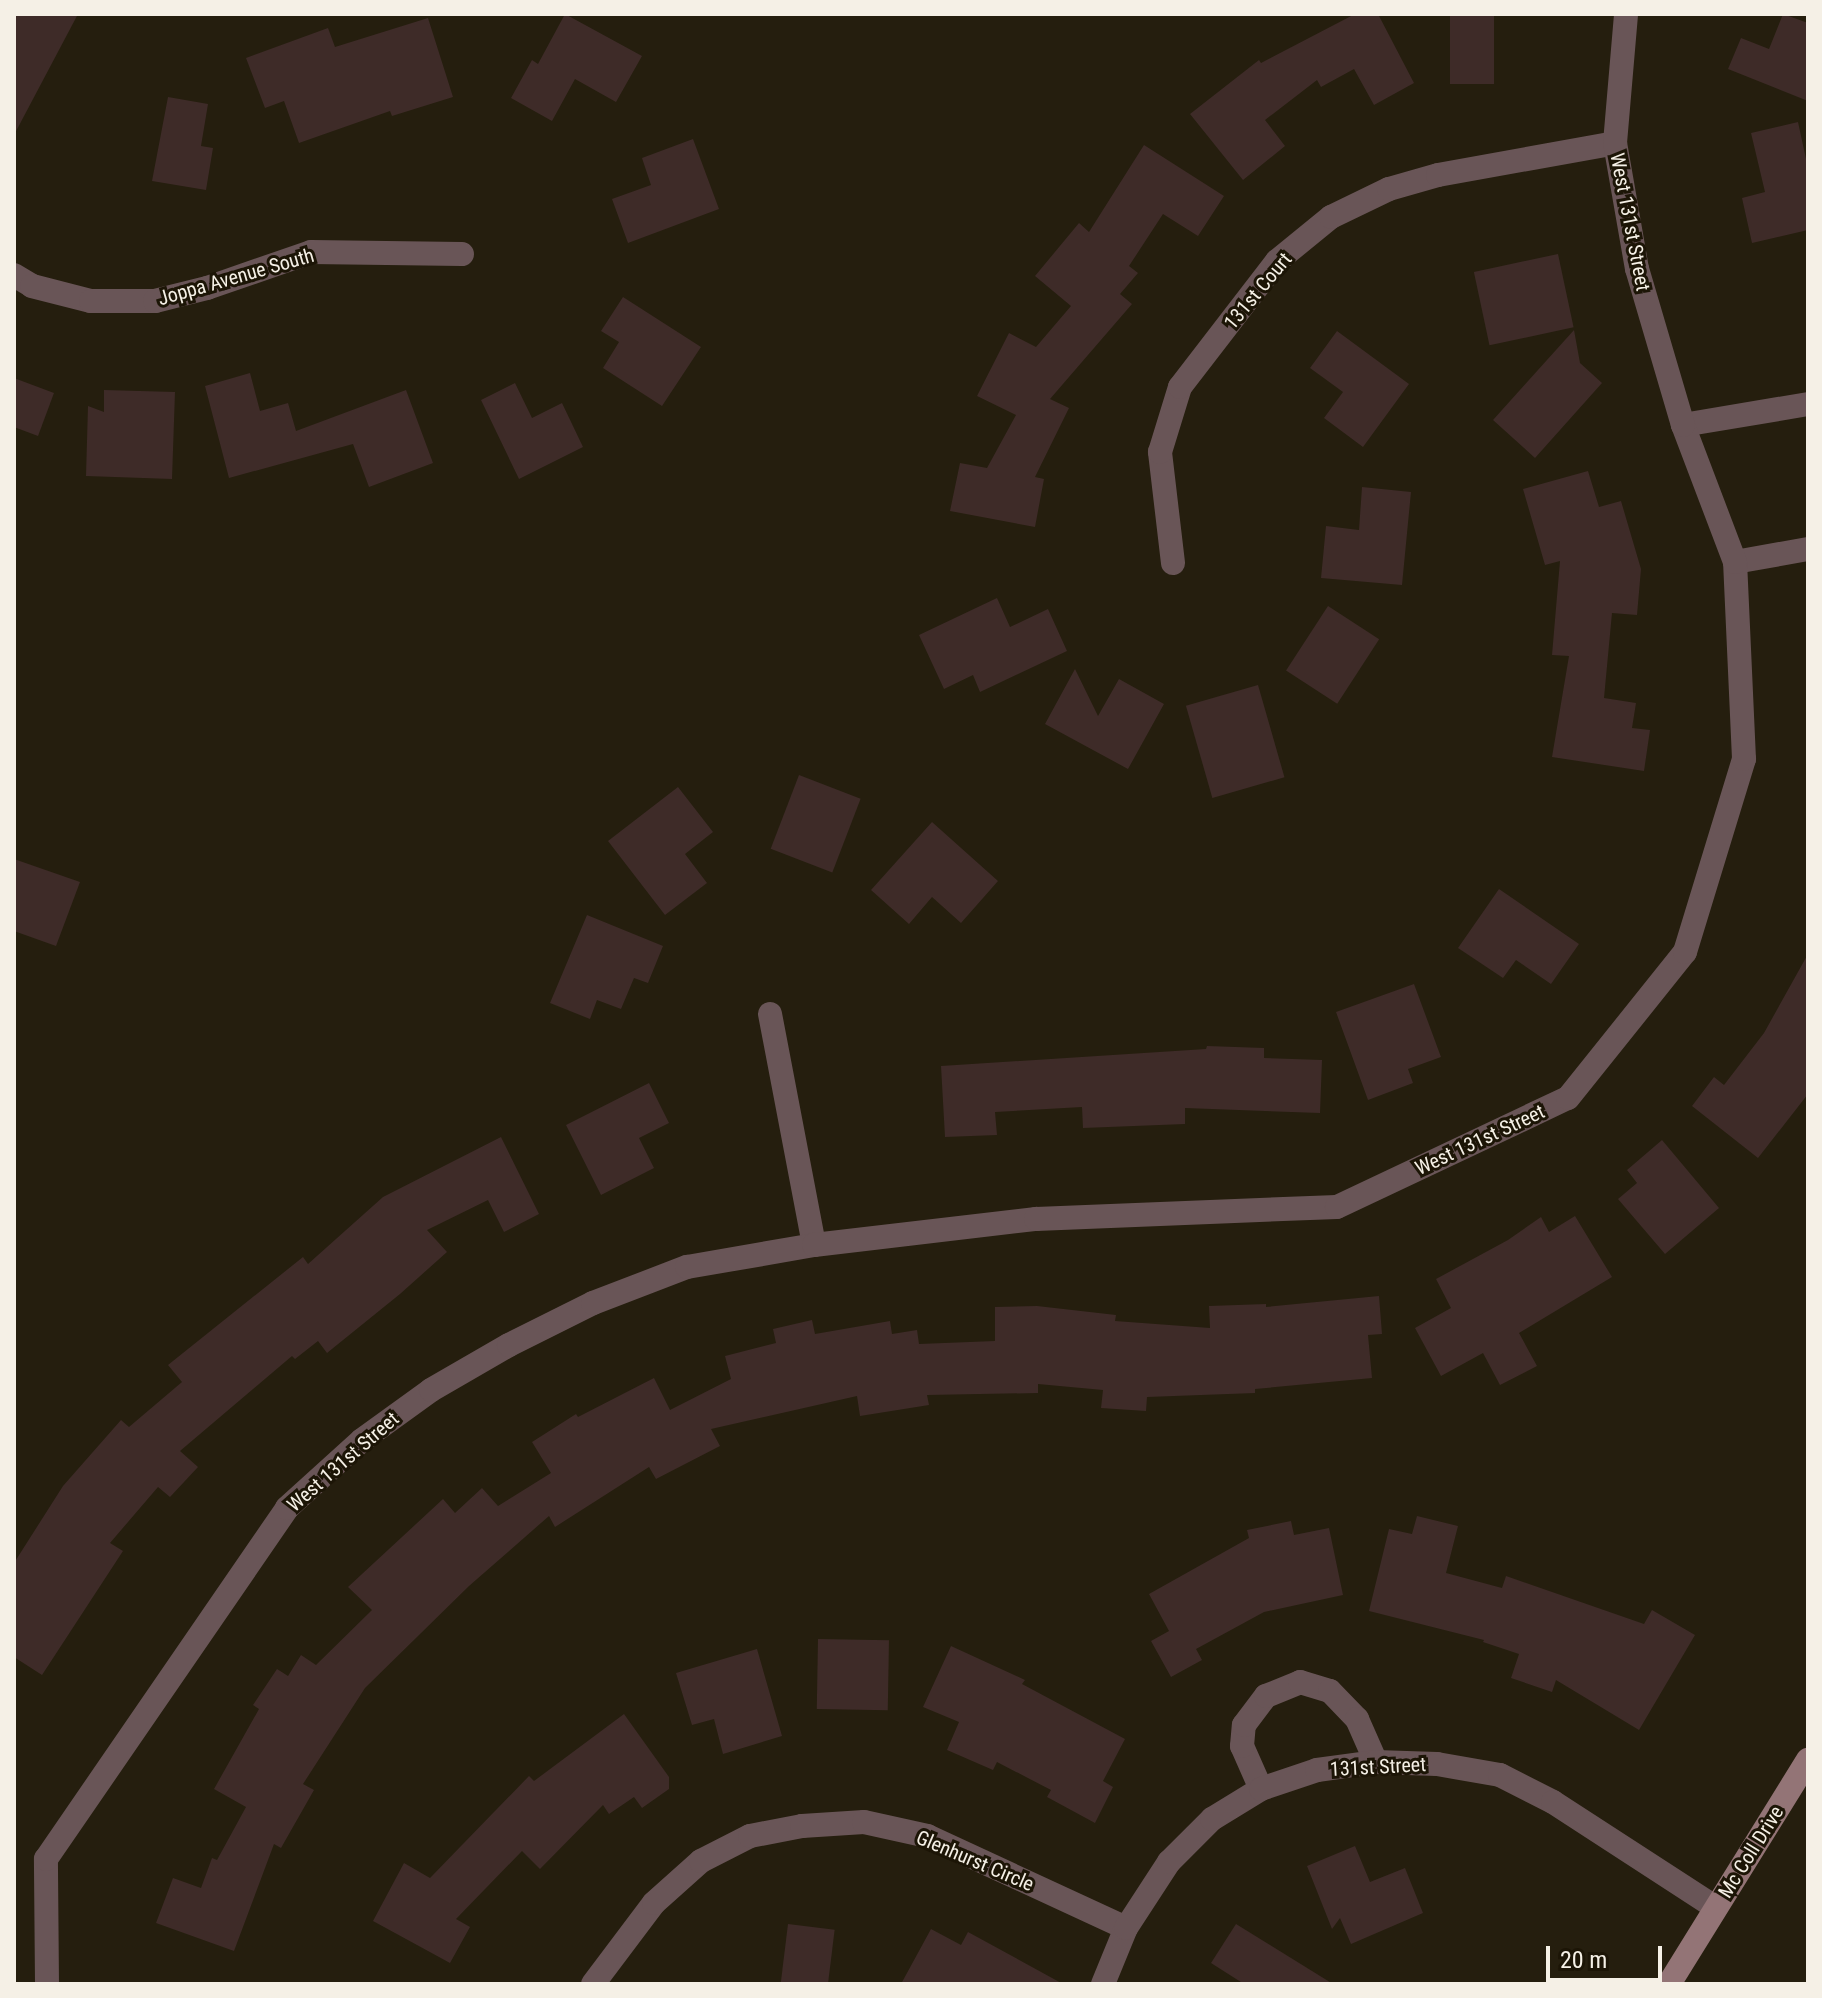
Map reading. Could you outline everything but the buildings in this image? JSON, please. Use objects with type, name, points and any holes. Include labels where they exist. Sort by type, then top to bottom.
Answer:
[{"type":"main road","name":"Mc Coll Drive","points":[[1669,1984],[1808,1760]]},
{"type":"street","name":"West 131st Street","points":[[47,1984],[46,1859],[287,1508],[362,1440],[420,1398],[523,1338],[593,1303],[687,1267],[814,1245],[1036,1219],[1337,1207],[1568,1098],[1685,952],[1744,759],[1735,562],[1683,425],[1637,269],[1615,143],[1626,14]]},
{"type":"street","name":"131st Court","points":[[1173,563],[1160,452],[1180,387],[1277,261],[1331,217],[1389,189],[1438,175],[1615,143]]},
{"type":"street","name":"Joppa Avenue South","points":[[14,275],[32,286],[91,301],[155,301],[207,288],[311,252],[462,254]]},
{"type":"street","points":[[1683,425],[1808,404]]},
{"type":"street","points":[[1735,562],[1808,549]]},
{"type":"street","points":[[770,1014],[814,1245]]},
{"type":"street","points":[[1261,1789],[1242,1746],[1244,1725],[1266,1696],[1300,1682],[1330,1691],[1357,1719],[1376,1762]]},
{"type":"street","name":"131st Street","points":[[1103,1984],[1126,1928],[1169,1862],[1212,1819],[1261,1789],[1317,1770],[1376,1762],[1437,1764],[1500,1775],[1553,1802],[1716,1908]]},
{"type":"street","name":"Glenhurst Circle","points":[[593,1984],[654,1903],[701,1861],[750,1836],[802,1826],[864,1822],[927,1836],[1126,1928]]}]
